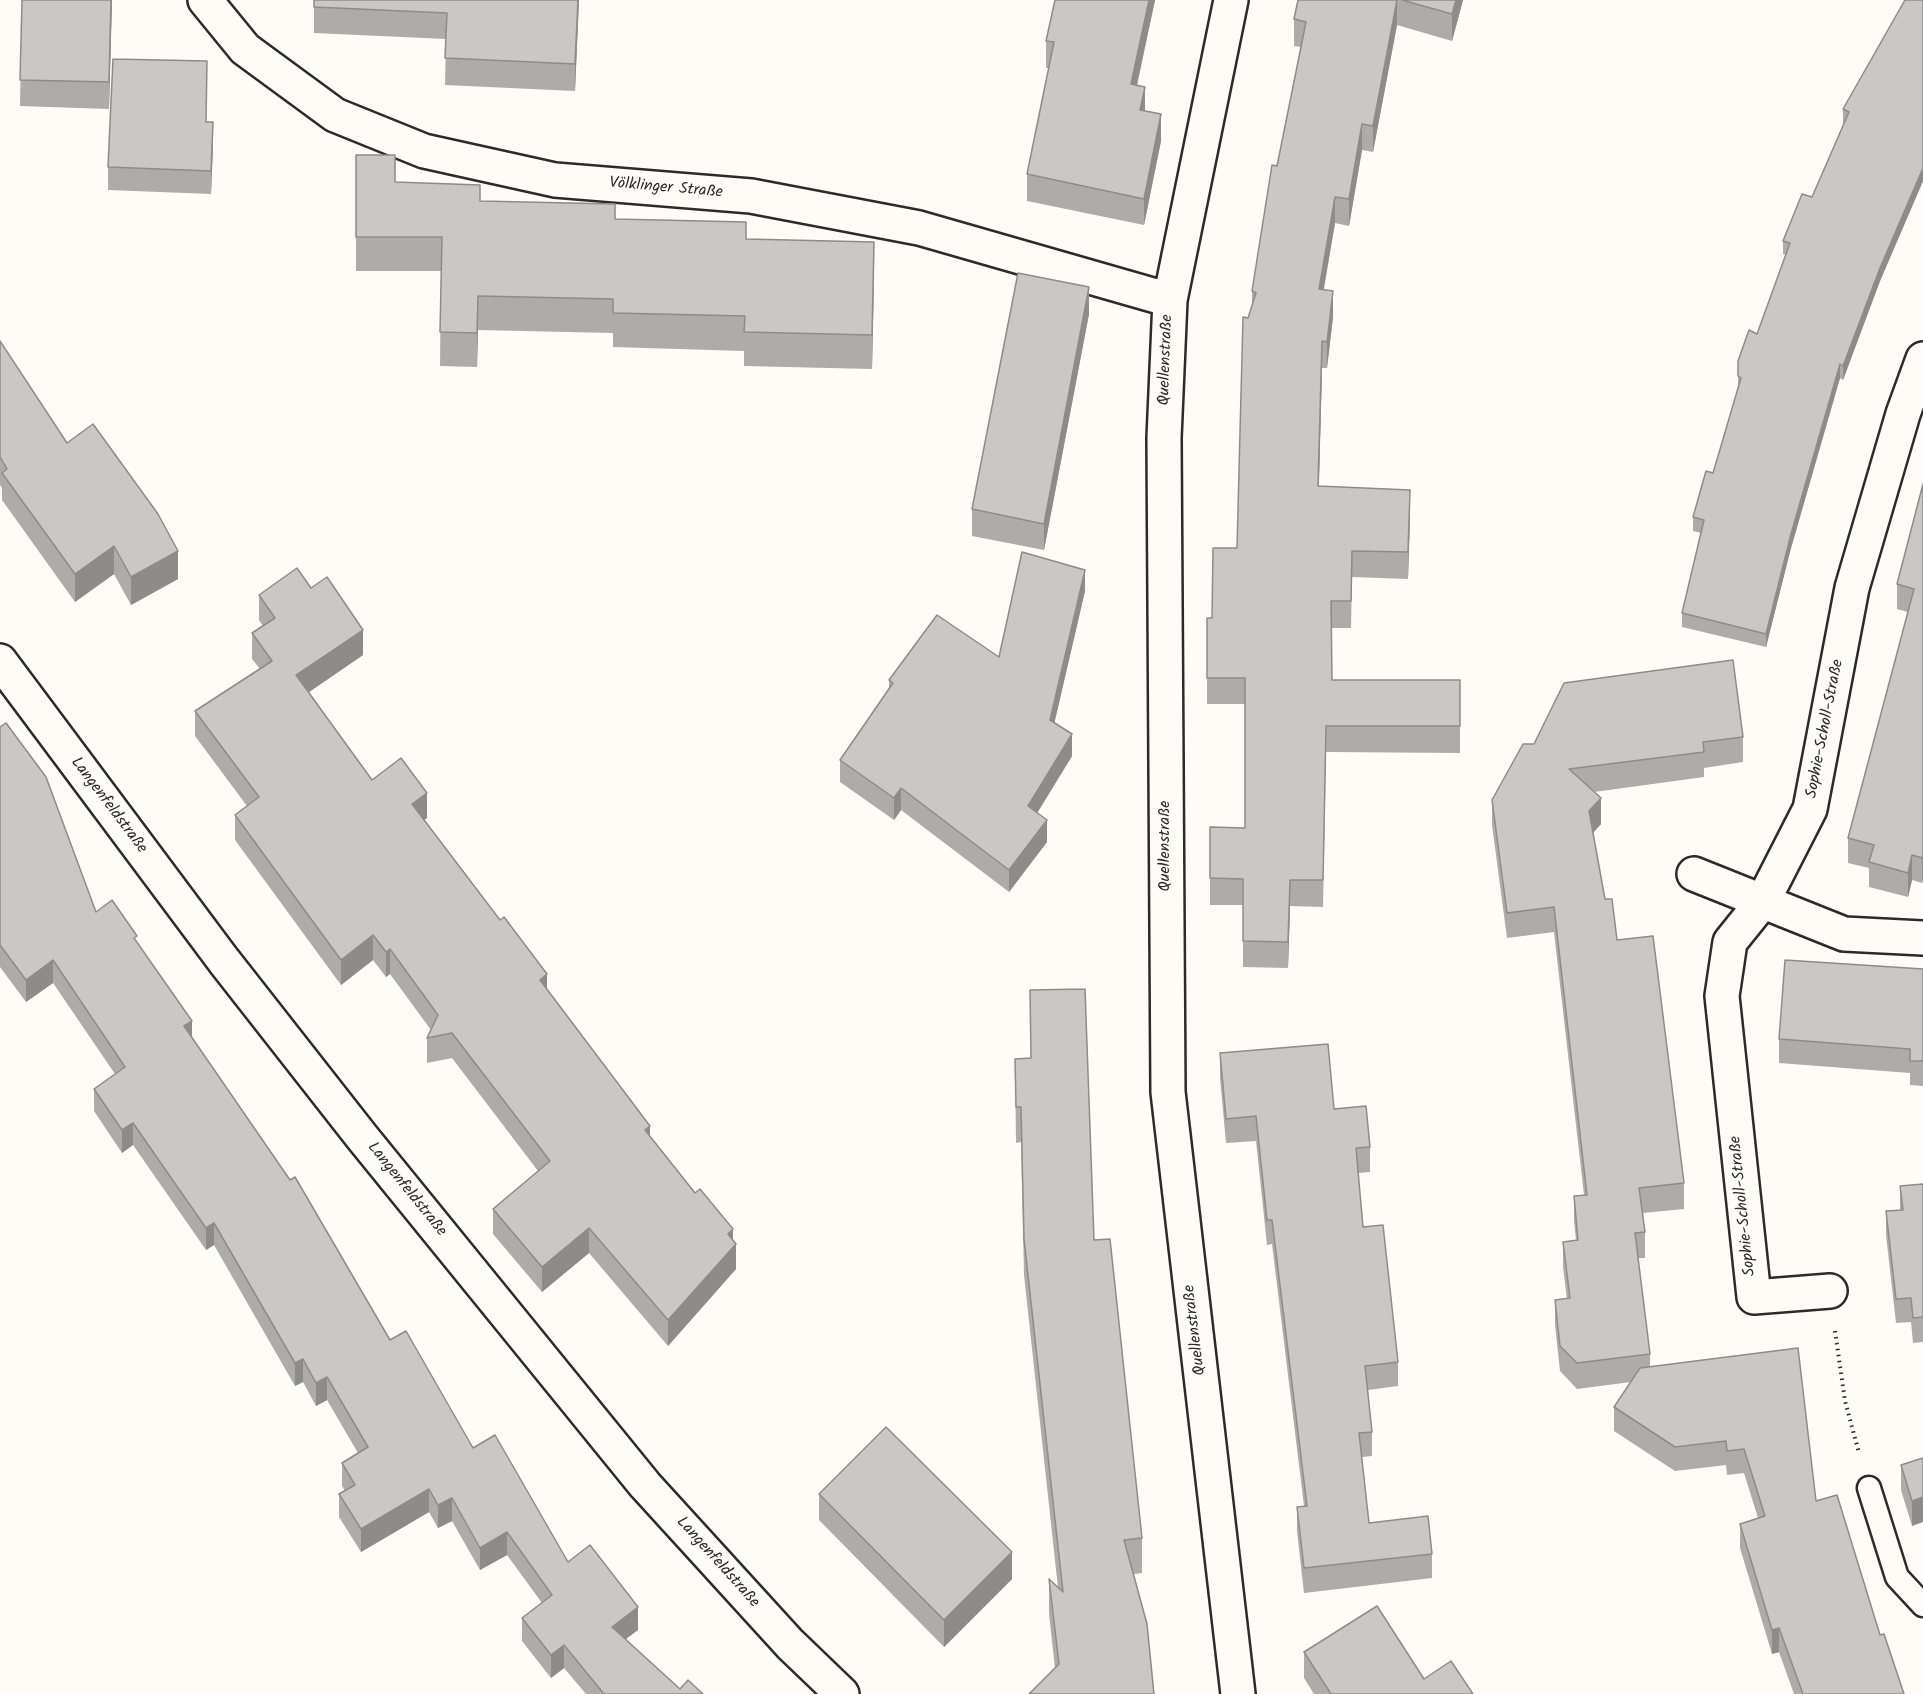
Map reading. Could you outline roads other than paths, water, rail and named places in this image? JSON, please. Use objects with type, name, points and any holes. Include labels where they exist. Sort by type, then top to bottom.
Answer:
[{"type":"street","name":"Völklinger Straße","points":[[205,0],[245,49],[335,115],[424,151],[555,180],[751,196],[919,228],[1170,300]]},
{"type":"street","name":"Quellenstraße","points":[[1231,0],[1170,300],[1164,438],[1168,1092],[1238,1694]]},
{"type":"street","name":"Sophie-Scholl-Straße","points":[[1830,1291],[1754,1297],[1722,996],[1730,942],[1763,901],[1810,808],[1852,588],[1903,414],[1923,359]]},
{"type":"street","name":"Langenfeldstraße","points":[[0,661],[231,971],[645,1485],[790,1644],[842,1694]]},
{"type":"street","points":[[1694,874],[1844,934],[1923,938]]},
{"type":"lane","points":[[1869,1488],[1897,1577],[1923,1605]]}]
